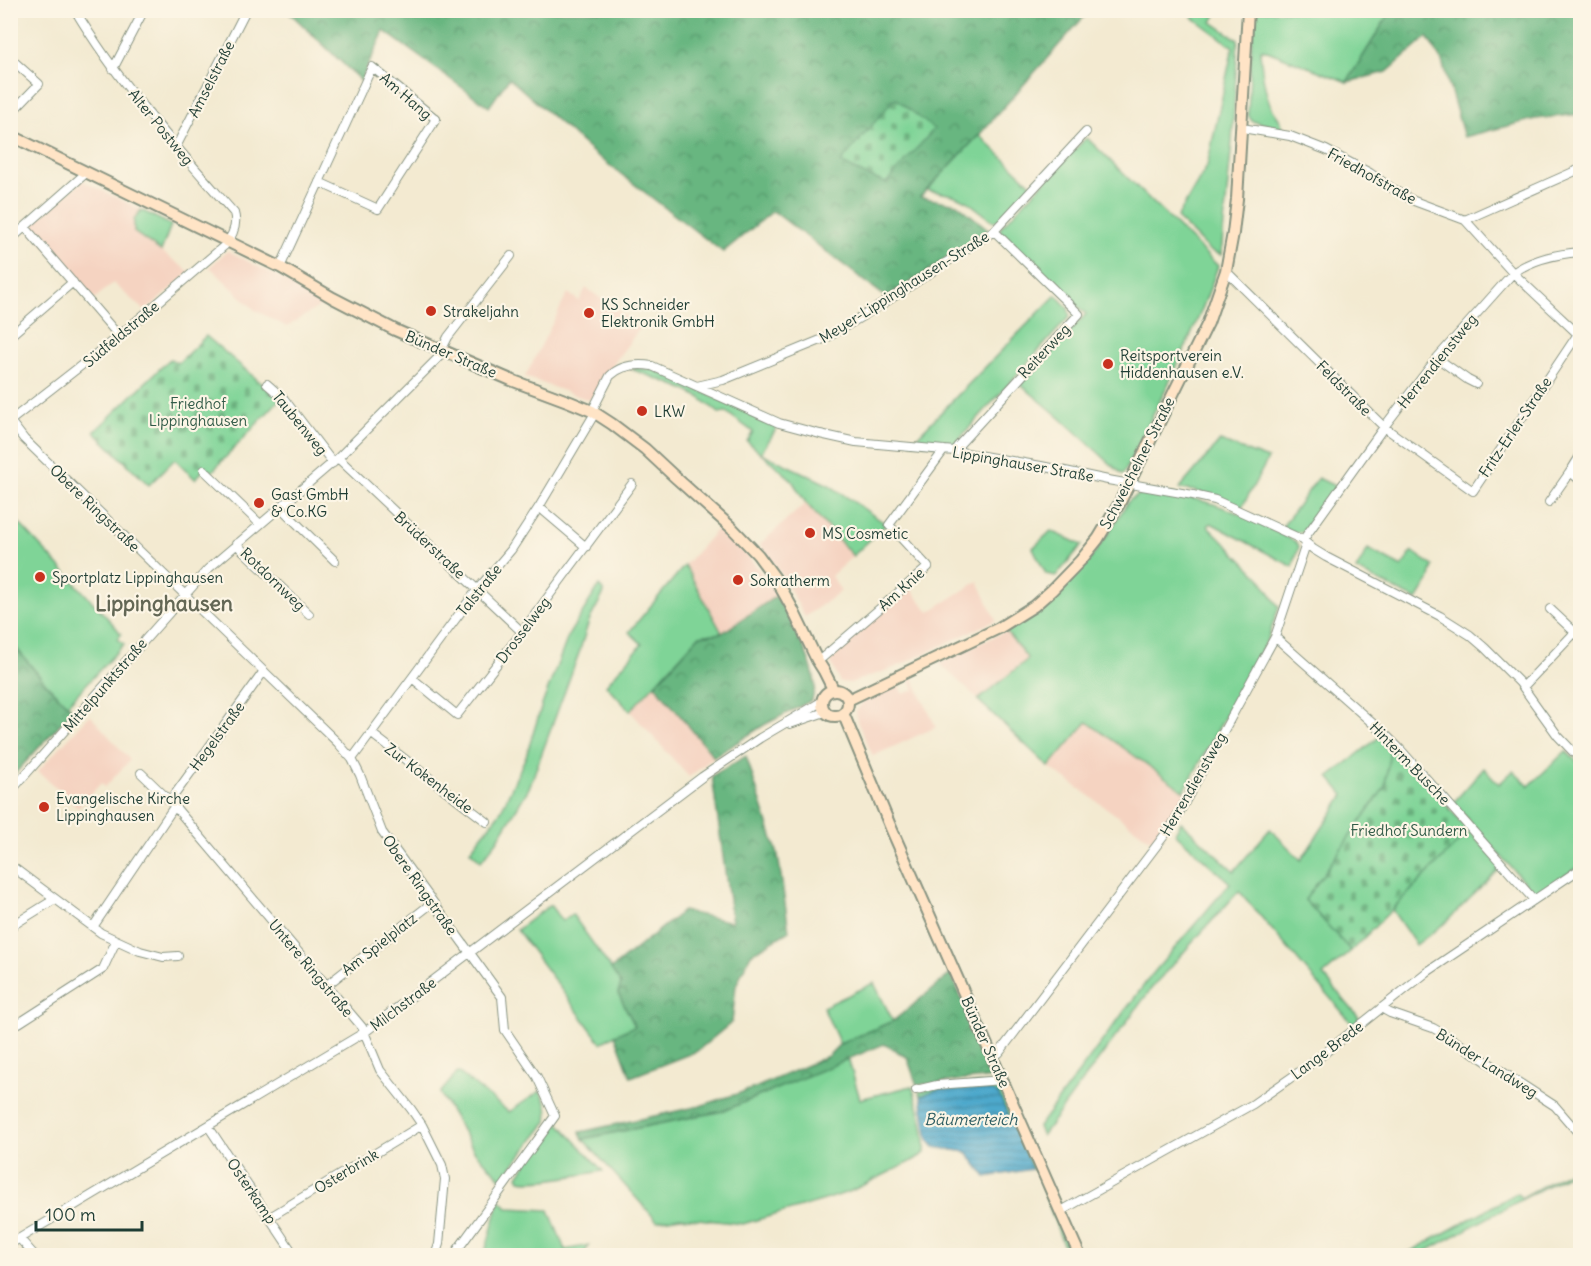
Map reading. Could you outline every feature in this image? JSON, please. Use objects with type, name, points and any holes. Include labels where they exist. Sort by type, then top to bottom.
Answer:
[{"type":"main road","name":"Schweichelner Straße","points":[[833,698],[899,675],[1017,618],[1066,577],[1098,539],[1119,504],[1208,322],[1226,272],[1237,199],[1248,10]]},
{"type":"main road","name":"Bünder Straße","points":[[10,135],[280,267],[395,330],[511,380],[593,412],[612,424],[645,449],[732,528],[758,555],[777,581],[791,606],[824,671],[833,698]]},
{"type":"main road","points":[[833,698],[847,708],[840,715],[828,714],[833,698]]},
{"type":"main road","name":"Bünder Straße","points":[[840,715],[1080,1256]]},
{"type":"street","name":"Alter Postweg","points":[[75,10],[113,69],[176,147],[234,213],[235,225],[227,242]]},
{"type":"street","points":[[113,69],[144,10]]},
{"type":"street","name":"Amselstraße","points":[[176,147],[246,10]]},
{"type":"street","points":[[10,58],[39,84],[10,114]]},
{"type":"street","name":"Am Hang","points":[[280,267],[319,182],[372,67],[435,119],[378,208],[319,182]]},
{"type":"street","name":"Friedhofstraße","points":[[1242,128],[1290,136],[1326,150],[1370,173],[1414,201],[1465,220],[1513,273],[1579,335]]},
{"type":"street","name":"Meyer-Lippinghausen-Straße","points":[[697,386],[723,380],[828,337],[884,303],[994,231],[1086,132]]},
{"type":"street","points":[[1465,220],[1581,169]]},
{"type":"street","points":[[10,240],[86,173]]},
{"type":"street","points":[[25,228],[119,336]]},
{"type":"street","name":"Reiterweg","points":[[955,451],[1078,314],[994,231]]},
{"type":"street","name":"Südfeldstraße","points":[[11,421],[119,336],[227,242]]},
{"type":"street","name":"Herrendienstweg","points":[[993,1057],[999,1053],[1173,824],[1275,638],[1304,542],[1384,427],[1437,358],[1513,273],[1533,262],[1581,252]]},
{"type":"street","name":"Mittelpunktstraße","points":[[10,792],[208,569],[336,461],[439,357],[448,338],[511,256]]},
{"type":"street","name":"Feldstraße","points":[[1226,272],[1384,427],[1473,491]]},
{"type":"street","points":[[10,336],[73,282]]},
{"type":"street","name":"Fritz-Erler-Straße","points":[[1473,491],[1579,335]]},
{"type":"street","points":[[1437,358],[1476,384]]},
{"type":"street","name":"Lippinghauser Straße","points":[[593,412],[610,375],[623,367],[652,366],[779,423],[820,434],[856,442],[955,451],[1215,500],[1304,542],[1326,557],[1460,628],[1485,648],[1523,687],[1558,736],[1581,759]]},
{"type":"street","points":[[718,395],[718,386],[723,380]]},
{"type":"street","name":"Taubenweg","points":[[267,384],[284,399],[336,461]]},
{"type":"street","name":"Talstraße","points":[[352,759],[477,590],[511,550],[539,507],[593,412]]},
{"type":"street","name":"Obere Ringstraße","points":[[11,421],[24,440],[352,759],[382,832],[502,996],[505,1030],[537,1077],[555,1116],[453,1256]]},
{"type":"street","name":"Am Knie","points":[[817,660],[928,567],[889,525],[944,450]]},
{"type":"street","points":[[1549,502],[1581,456]]},
{"type":"street","name":"Brüderstraße","points":[[336,461],[522,632]]},
{"type":"street","points":[[204,470],[260,524]]},
{"type":"street","points":[[1569,472],[1581,480]]},
{"type":"street","name":"Drosselweg","points":[[412,678],[457,715],[632,484]]},
{"type":"street","points":[[539,507],[586,547]]},
{"type":"street","points":[[281,508],[335,561]]},
{"type":"street","name":"Rotdornweg","points":[[236,544],[309,614]]},
{"type":"street","points":[[1523,687],[1579,632],[1550,609]]},
{"type":"street","name":"Hinterm Busche","points":[[1275,638],[1400,749],[1534,900]]},
{"type":"street","name":"Hegelstraße","points":[[93,927],[172,804],[264,671]]},
{"type":"street","name":"Milchstraße","points":[[10,1244],[365,1032],[702,777],[799,714],[833,698]]},
{"type":"street","name":"Zur Kokenheide","points":[[372,734],[487,822]]},
{"type":"street","name":"Untere Ringstraße","points":[[141,773],[172,804],[365,1032],[380,1070],[423,1125],[442,1165],[445,1179],[435,1256]]},
{"type":"street","points":[[10,865],[93,927],[116,941],[163,957],[178,956]]},
{"type":"street","name":"Lange Brede","points":[[1060,1211],[1253,1104],[1312,1063],[1427,972],[1581,869]]},
{"type":"street","points":[[10,927],[55,899]]},
{"type":"street","name":"Am Spielplatz","points":[[327,985],[432,903]]},
{"type":"street","points":[[10,1020],[19,1023],[103,969],[116,941]]},
{"type":"street","name":"Bünder Landweg","points":[[1381,1008],[1433,1028],[1449,1037],[1555,1106],[1581,1135]]},
{"type":"street","points":[[916,1090],[937,1085],[1003,1080]]},
{"type":"street","name":"Osterbrink","points":[[270,1217],[423,1125]]},
{"type":"street","name":"Osterkamp","points":[[208,1126],[295,1256]]},
{"type":"street","points":[[20,1239],[35,1256]]},
{"type":"shaded area","points":[[83,181],[141,210],[134,220],[134,232],[190,272],[145,311],[113,283],[93,300],[33,233],[33,224]]},
{"type":"shaded area","points":[[227,251],[305,290],[323,304],[287,327],[255,310],[210,267]]},
{"type":"shaded area","points":[[586,288],[641,327],[589,400],[525,377],[568,293],[579,301]]},
{"type":"shaded area","points":[[806,503],[853,556],[831,576],[841,591],[805,617],[781,574],[760,544]]},
{"type":"shaded area","points":[[719,527],[750,559],[770,584],[776,596],[722,633],[685,565]]},
{"type":"shaded area","points":[[978,581],[996,620],[896,667],[850,683],[840,682],[828,656],[906,590],[910,588],[929,612]]},
{"type":"shaded area","points":[[1006,631],[1028,659],[978,699],[939,663]]},
{"type":"shaded area","points":[[912,676],[936,727],[873,756],[857,721],[856,712],[863,702],[897,682],[903,694],[914,690],[909,677]]},
{"type":"shaded area","points":[[655,685],[714,757],[689,777],[630,711]]},
{"type":"shaded area","points":[[90,715],[130,760],[105,787],[101,783],[78,808],[38,771]]},
{"type":"shaded area","points":[[1087,722],[1187,793],[1154,842],[1049,767]]},
{"type":"green space","points":[[288,11],[1089,11],[979,135],[920,197],[957,204],[989,230],[886,297],[773,211],[723,252],[591,151],[509,78],[489,107],[384,31],[361,81]]},
{"type":"green space","points":[[1198,11],[1210,11],[1216,15],[1212,22],[1238,40],[1232,141],[1221,255],[1210,251],[1177,218],[1207,166],[1233,47],[1192,17]]},
{"type":"green space","points":[[1253,11],[1391,11],[1347,82],[1262,49],[1260,52],[1267,95],[1283,129],[1252,121],[1248,115]]},
{"type":"green space","points":[[1391,11],[1580,11],[1580,114],[1535,119],[1464,137],[1442,61],[1427,37],[1387,72],[1347,82]]},
{"type":"green space","points":[[895,98],[934,129],[886,183],[841,162]]},
{"type":"green space","points":[[979,135],[1032,185],[998,221],[993,221],[967,201],[953,195],[927,190]]},
{"type":"green space","points":[[1087,138],[1218,266],[1186,346],[1123,475],[1020,384],[1086,314],[1045,277],[1000,231],[1001,227]]},
{"type":"green space","points":[[141,210],[171,225],[161,251],[134,232],[134,220]]},
{"type":"green space","points":[[1056,295],[1068,308],[1070,316],[952,447],[912,442]]},
{"type":"green space","name":"Friedhof Lippinghausen","points":[[206,336],[280,399],[211,473],[206,468],[195,479],[175,459],[149,485],[94,432],[170,359],[178,363]]},
{"type":"green space","points":[[631,369],[655,370],[778,426],[761,453],[829,485],[886,524],[853,556],[806,503],[791,479],[747,441],[753,432],[726,412],[719,413],[699,397]]},
{"type":"green space","points":[[1220,441],[1268,459],[1242,507],[1196,491],[1179,489]]},
{"type":"green space","points":[[1318,478],[1337,487],[1305,531],[1294,533],[1282,527]]},
{"type":"green space","points":[[1150,491],[1188,497],[1221,507],[1265,526],[1296,542],[1299,546],[1293,567],[1211,523],[1208,526],[1260,578],[1279,607],[1268,638],[1184,791],[1087,722],[1049,767],[978,700],[1028,659],[1006,631],[1042,607],[1086,565],[1127,503],[1140,494],[1148,495]]},
{"type":"green space","name":"Sportplatz Lippinghausen","points":[[18,522],[115,626],[121,634],[118,639],[124,644],[67,705],[11,642],[10,528]]},
{"type":"green space","points":[[1051,531],[1082,545],[1056,576],[1046,574],[1033,548]]},
{"type":"green space","points":[[1368,549],[1402,567],[1412,551],[1433,566],[1429,581],[1417,600],[1356,570]]},
{"type":"green space","points":[[685,565],[722,633],[699,636],[630,711],[606,685],[642,644],[629,632]]},
{"type":"green space","points":[[599,586],[604,593],[589,621],[529,788],[497,841],[481,861],[470,851],[501,811],[526,756],[542,705],[569,634]]},
{"type":"green space","points":[[776,596],[810,664],[815,686],[812,700],[764,725],[714,757],[655,685],[699,636],[722,633]]},
{"type":"green space","points":[[11,642],[47,685],[73,710],[11,778]]},
{"type":"green space","points":[[1379,732],[1391,742],[1385,787],[1305,900],[1351,951],[1323,975],[1361,1020],[1354,1026],[1239,891],[1154,985],[1042,1136],[1038,1127],[1150,977],[1230,883],[1175,833],[1181,822],[1234,871],[1270,829],[1301,860],[1344,795],[1329,777],[1378,738]]},
{"type":"green space","name":"Friedhof Sundern","points":[[1391,742],[1469,831],[1351,951],[1305,900],[1385,787]]},
{"type":"green space","points":[[1566,751],[1580,764],[1580,866],[1536,895],[1453,803],[1484,768],[1499,784],[1513,771],[1529,786]]},
{"type":"green space","points":[[746,756],[778,855],[789,931],[751,954],[736,985],[732,1022],[697,1051],[631,1077],[615,1035],[635,1026],[618,993],[621,984],[611,969],[683,911],[732,922],[712,776]]},
{"type":"green space","points":[[1469,831],[1502,867],[1445,923],[1416,945],[1392,910]]},
{"type":"green space","points":[[550,905],[562,921],[572,914],[622,984],[618,993],[635,1026],[601,1043],[517,930]]},
{"type":"green space","points":[[951,974],[996,1077],[917,1085],[907,1057],[884,1044],[723,1111],[583,1139],[580,1132],[700,1106],[755,1088],[828,1056],[840,1044],[893,1021]]},
{"type":"green space","points":[[874,983],[893,1021],[840,1044],[823,1007]]},
{"type":"green space","points":[[848,1058],[860,1099],[912,1086],[923,1128],[925,1153],[851,1191],[828,1199],[743,1224],[680,1217],[657,1221],[583,1139],[723,1111]]},
{"type":"green space","points":[[458,1072],[509,1112],[540,1091],[546,1102],[547,1122],[502,1179],[475,1152],[440,1093]]},
{"type":"green space","points":[[996,1083],[1001,1086],[1036,1170],[1032,1169],[999,1095],[990,1090],[970,1086],[950,1087],[921,1096],[919,1092],[939,1086]]},
{"type":"green space","points":[[556,1120],[603,1171],[549,1180],[520,1180],[518,1176]]},
{"type":"green space","points":[[1580,1165],[1580,1168],[1419,1255],[1404,1255],[1517,1193],[1521,1198]]},
{"type":"green space","points":[[1045,1185],[1071,1255],[1067,1255],[1042,1187]]},
{"type":"green space","points":[[500,1200],[508,1208],[549,1210],[565,1250],[589,1245],[583,1255],[484,1255]]},
{"type":"water","name":"Bäumerteich","points":[[964,1086],[982,1088],[999,1095],[1032,1169],[986,1177],[967,1152],[934,1147],[928,1140],[921,1096],[940,1088]]},
{"type":"place","name":"Strakeljahn","points":[[431,311]]},
{"type":"place","name":"KS Schneider Elektronik GmbH","points":[[589,313]]},
{"type":"place","name":"Reitsportverein Hiddenhausen e.V.","points":[[1108,364]]},
{"type":"place","name":"LKW","points":[[642,411]]},
{"type":"place","name":"Gast GmbH & Co.KG","points":[[259,503]]},
{"type":"place","name":"MS Cosmetic","points":[[810,533]]},
{"type":"place","name":"Sportplatz Lippinghausen","points":[[40,577]]},
{"type":"place","name":"Sokratherm","points":[[738,580]]},
{"type":"place","name":"Evangelische Kirche Lippinghausen","points":[[44,807]]},
{"type":"district","name":"Lippinghausen","points":[[164,603]]}]
